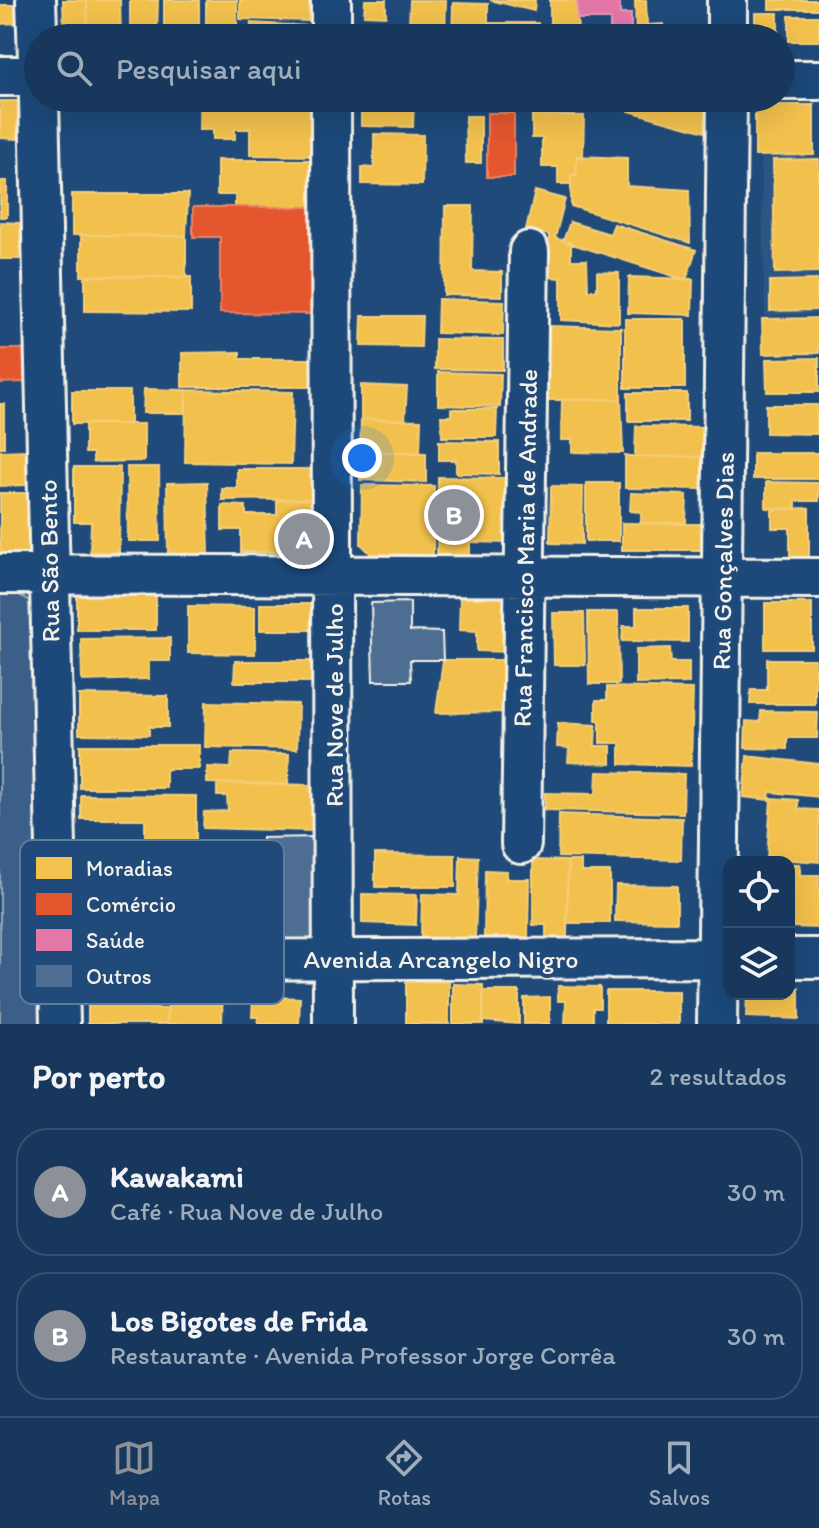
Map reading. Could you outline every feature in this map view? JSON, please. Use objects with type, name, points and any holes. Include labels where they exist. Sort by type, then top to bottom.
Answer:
[{"type":"street","points":[[36,0],[37,24]]},
{"type":"street","points":[[331,0],[331,24]]},
{"type":"street","points":[[727,0],[727,24]]},
{"type":"street","points":[[0,76],[24,76]]},
{"type":"street","points":[[795,80],[819,80]]},
{"type":"street","name":"Rua São Bento","points":[[39,112],[55,840]]},
{"type":"street","name":"Rua Nove de Julho","points":[[331,112],[333,1024]]},
{"type":"street","name":"Rua Gonçalves Dias","points":[[724,928],[727,112]]},
{"type":"street","name":"Rua Francisco Maria de Andrade","points":[[521,844],[529,251]]},
{"type":"street","points":[[0,574],[334,573],[819,578]]},
{"type":"street","name":"Avenida Arcangelo Nigro","points":[[284,959],[723,958]]},
{"type":"street","points":[[795,958],[819,958]]},
{"type":"street","name":"Rua Gonçalves Dias","points":[[717,1024],[723,967]]},
{"type":"street","name":"Rua São Bento","points":[[59,1004],[60,1024]]},
{"type":"shaded area","points":[[819,157],[819,314],[765,316],[761,158]]},
{"type":"shaded area","points":[[7,588],[28,600],[33,613],[39,840],[20,840],[20,1004],[43,1004],[44,1024],[0,1024],[0,589]]},
{"type":"building: Moradias","points":[[63,0],[87,0],[88,24],[64,24]]},
{"type":"building: Moradias","points":[[87,0],[120,0],[121,24],[88,24]]},
{"type":"building: Moradias","points":[[130,0],[158,0],[157,24],[130,24]]},
{"type":"building: Moradias","points":[[164,0],[199,0],[199,24],[164,24]]},
{"type":"building: Moradias","points":[[206,0],[237,0],[237,24],[206,24]]},
{"type":"building: Moradias","points":[[240,0],[309,0],[308,21],[240,19]]},
{"type":"building: Moradias","points":[[365,0],[386,0],[386,16],[364,15]]},
{"type":"building: Moradias","points":[[410,0],[446,0],[445,24],[409,24]]},
{"type":"building: Moradias","points":[[490,0],[535,0],[534,11]]},
{"type":"building: Moradias","points":[[550,0],[577,0],[578,24],[550,24]]},
{"type":"building: Moradias","points":[[635,0],[646,0],[647,24],[636,24]]},
{"type":"building: Moradias","points":[[769,0],[819,0],[819,9],[769,9]]},
{"type":"building: Moradias","points":[[453,3],[488,4],[488,23],[538,23],[538,24],[452,24]]},
{"type":"building: Moradias","points":[[0,5],[15,5],[16,23],[0,24]]},
{"type":"building: Moradias","points":[[755,13],[778,13],[778,24],[755,24]]},
{"type":"building: Moradias","points":[[789,16],[819,16],[819,41],[795,41],[795,24],[789,24]]},
{"type":"building: Moradias","points":[[0,101],[18,101],[17,139],[0,138]]},
{"type":"building: Moradias","points":[[795,105],[814,105],[814,155],[755,156],[755,112],[795,112]]},
{"type":"building: Moradias","points":[[200,112],[317,112],[316,156],[250,155],[250,129],[235,129],[235,139],[213,139],[213,130],[199,130]]},
{"type":"building: Moradias","points":[[361,112],[414,112],[413,127],[361,126]]},
{"type":"building: Moradias","points":[[633,112],[708,112],[705,132]]},
{"type":"building: Moradias","points":[[532,115],[584,116],[583,158],[577,156],[576,175],[571,175],[571,184],[558,184],[558,167],[542,167],[542,138],[532,138]]},
{"type":"building: Moradias","points":[[465,116],[481,116],[481,163],[466,163]]},
{"type":"building: Moradias","points":[[374,134],[423,135],[422,185],[362,184],[362,167],[374,168]]},
{"type":"building: Moradias","points":[[577,156],[627,158],[627,186],[689,190],[690,243],[571,206],[571,175],[576,175]]},
{"type":"building: Moradias","points":[[819,159],[819,272],[775,273],[773,160]]},
{"type":"building: Moradias","points":[[217,160],[318,160],[318,207],[235,207],[235,195],[217,195]]},
{"type":"building: Moradias","points":[[0,181],[7,181],[7,217],[0,217]]},
{"type":"building: Moradias","points":[[535,191],[565,199],[555,238],[571,243],[571,260],[587,260],[588,290],[597,290],[597,272],[619,273],[619,323],[561,320],[561,278],[548,277],[549,235],[526,229]]},
{"type":"building: Moradias","points":[[72,194],[188,194],[186,236],[72,235]]},
{"type":"building: Moradias","points":[[445,206],[473,206],[472,271],[502,272],[502,296],[444,295]]},
{"type":"building: Moradias","points":[[0,222],[20,223],[20,259],[0,259]]},
{"type":"building: Moradias","points":[[570,222],[610,234],[614,224],[696,250],[686,280],[563,241]]},
{"type":"building: Moradias","points":[[81,235],[186,236],[186,277],[81,276]]},
{"type":"building: Moradias","points":[[85,276],[191,277],[191,312],[85,311]]},
{"type":"building: Moradias","points":[[629,277],[693,279],[692,315],[628,313]]},
{"type":"building: Moradias","points":[[817,280],[817,310],[770,311],[770,281]]},
{"type":"building: Moradias","points":[[438,299],[504,301],[503,335],[437,333]]},
{"type":"building: Moradias","points":[[362,316],[422,316],[421,347],[361,346]]},
{"type":"building: Moradias","points":[[819,318],[819,353],[763,354],[762,319]]},
{"type":"building: Moradias","points":[[625,319],[685,319],[685,388],[625,388]]},
{"type":"building: Moradias","points":[[549,326],[621,328],[621,399],[546,400]]},
{"type":"building: Moradias","points":[[435,339],[503,340],[503,370],[435,369]]},
{"type":"building: Moradias","points":[[240,352],[240,359],[315,359],[315,387],[182,387],[182,353]]},
{"type":"building: Moradias","points":[[819,358],[819,392],[767,392],[766,359]]},
{"type":"building: Moradias","points":[[438,372],[501,374],[500,407],[438,405]]},
{"type":"building: Moradias","points":[[361,385],[407,387],[405,420],[361,419]]},
{"type":"building: Moradias","points":[[144,389],[186,390],[186,413],[143,413]]},
{"type":"building: Moradias","points":[[186,390],[293,392],[291,464],[185,462]]},
{"type":"building: Moradias","points":[[72,391],[130,391],[130,424],[72,424]]},
{"type":"building: Moradias","points":[[628,393],[687,393],[687,421],[628,421]]},
{"type":"building: Moradias","points":[[621,399],[623,453],[572,452],[572,440],[561,440],[562,400]]},
{"type":"building: Moradias","points":[[0,404],[4,404],[4,447],[0,447]]},
{"type":"building: Moradias","points":[[766,405],[817,405],[817,434],[766,433]]},
{"type":"building: Moradias","points":[[451,409],[497,409],[496,437],[442,437],[441,416],[451,416]]},
{"type":"building: Moradias","points":[[361,419],[421,420],[420,453],[360,451]]},
{"type":"building: Moradias","points":[[85,424],[144,424],[144,461],[93,462],[93,453],[85,453]]},
{"type":"building: Moradias","points":[[636,426],[708,427],[707,457],[635,456]]},
{"type":"building: Moradias","points":[[439,441],[499,442],[499,474],[456,473],[456,460],[439,460]]},
{"type":"building: Moradias","points":[[27,450],[28,485],[0,486],[0,451]]},
{"type":"building: Moradias","points":[[360,451],[426,453],[426,482],[360,480]]},
{"type":"building: Moradias","points":[[753,453],[819,453],[819,479],[753,479]]},
{"type":"building: Moradias","points":[[625,456],[707,457],[707,489],[625,488]]},
{"type":"building: Moradias","points":[[74,467],[120,467],[119,552],[90,552],[91,522],[74,522]]},
{"type":"building: Moradias","points":[[127,467],[159,467],[160,541],[128,541]]},
{"type":"building: Moradias","points":[[237,469],[314,469],[314,499],[222,500],[222,488],[237,488]]},
{"type":"building: Moradias","points":[[438,477],[508,478],[507,543],[470,542],[470,556],[437,555]]},
{"type":"building: Moradias","points":[[207,482],[209,555],[168,556],[167,483]]},
{"type":"building: Moradias","points":[[766,482],[819,483],[819,501],[796,501],[796,509],[766,508]]},
{"type":"building: Moradias","points":[[586,483],[619,483],[619,541],[586,541]]},
{"type":"building: Moradias","points":[[362,485],[434,486],[433,555],[371,554],[361,544]]},
{"type":"building: Moradias","points":[[551,486],[583,487],[582,544],[550,543]]},
{"type":"building: Moradias","points":[[0,493],[29,493],[31,557],[0,557]]},
{"type":"building: Moradias","points":[[631,493],[687,495],[686,523],[641,523],[641,512],[630,511]]},
{"type":"building: Moradias","points":[[314,499],[315,552],[241,552],[241,530],[222,530],[222,505],[246,506],[246,515],[277,515],[277,500]]},
{"type":"building: Moradias","points":[[809,508],[809,560],[790,560],[790,528],[772,528],[772,509]]},
{"type":"building: Moradias","points":[[622,523],[702,524],[702,550],[622,550]]},
{"type":"building: Moradias","points":[[460,595],[514,596],[513,652],[477,651],[477,631],[459,630]]},
{"type":"building: Moradias","points":[[77,596],[156,596],[156,630],[77,630]]},
{"type":"building: Moradias","points":[[765,603],[812,603],[812,649],[765,649]]},
{"type":"building: Moradias","points":[[260,604],[314,604],[313,630],[260,630]]},
{"type":"building: Moradias","points":[[188,606],[255,607],[255,654],[188,653]]},
{"type":"building: Moradias","points":[[636,608],[688,608],[688,642],[622,641],[623,626],[636,626]]},
{"type":"building: Moradias","points":[[588,612],[618,612],[619,684],[589,684]]},
{"type":"building: Moradias","points":[[553,613],[584,613],[585,665],[554,665]]},
{"type":"building: Moradias","points":[[170,638],[170,661],[149,661],[149,679],[82,681],[81,639]]},
{"type":"building: Moradias","points":[[670,648],[671,662],[689,662],[689,683],[636,684],[636,649]]},
{"type":"building: Moradias","points":[[767,659],[815,659],[815,704],[750,704],[751,690],[767,690]]},
{"type":"building: Moradias","points":[[443,660],[513,660],[514,712],[436,713]]},
{"type":"building: Moradias","points":[[235,661],[313,661],[313,682],[234,682]]},
{"type":"building: Moradias","points":[[607,687],[693,689],[691,766],[620,764],[620,743],[600,743],[600,721],[596,720],[596,700],[607,700]]},
{"type":"building: Moradias","points":[[79,695],[168,696],[168,727],[149,727],[149,735],[79,734]]},
{"type":"building: Moradias","points":[[206,702],[298,704],[297,749],[205,747]]},
{"type":"building: Moradias","points":[[761,711],[818,712],[817,738],[787,738],[787,749],[745,748],[746,721],[760,722]]},
{"type":"building: Moradias","points":[[558,723],[596,725],[595,746],[611,746],[611,764],[568,762],[569,748],[557,747]]},
{"type":"building: Moradias","points":[[80,745],[199,745],[199,769],[166,769],[166,788],[80,788]]},
{"type":"building: Moradias","points":[[232,753],[289,754],[288,785],[207,783],[207,767],[231,768]]},
{"type":"building: Moradias","points":[[747,756],[819,764],[819,797],[770,792],[769,800],[743,797]]},
{"type":"building: Moradias","points":[[597,772],[684,774],[683,813],[545,810],[545,793],[596,794]]},
{"type":"building: Moradias","points":[[217,783],[315,785],[315,831],[203,828],[204,812],[228,811],[227,796],[217,796]]},
{"type":"building: Moradias","points":[[81,795],[196,796],[196,840],[145,840],[145,819],[81,819]]},
{"type":"building: Moradias","points":[[771,798],[798,800],[798,809],[819,810],[819,862],[795,860],[795,856],[767,856]]},
{"type":"building: Moradias","points":[[559,814],[682,818],[681,860],[558,857]]},
{"type":"building: Moradias","points":[[375,854],[455,855],[455,887],[375,887]]},
{"type":"building: Moradias","points":[[460,856],[478,857],[475,939],[421,937],[422,894],[459,895]]},
{"type":"building: Moradias","points":[[533,860],[568,861],[567,938],[546,938],[546,925],[533,925]]},
{"type":"building: Moradias","points":[[568,861],[581,861],[581,872],[610,872],[610,923],[567,923]]},
{"type":"building: Moradias","points":[[795,864],[800,864],[800,875],[819,875],[819,928],[795,927]]},
{"type":"building: Moradias","points":[[485,870],[507,871],[507,879],[529,879],[528,937],[484,937]]},
{"type":"building: Moradias","points":[[616,885],[677,886],[677,922],[615,921]]},
{"type":"building: Moradias","points":[[362,894],[417,895],[416,925],[362,923]]},
{"type":"building: Moradias","points":[[406,982],[449,982],[449,1024],[406,1024]]},
{"type":"building: Moradias","points":[[453,984],[483,985],[483,1024],[453,1024]]},
{"type":"building: Moradias","points":[[558,986],[600,987],[600,1008],[593,1008],[593,1024],[565,1024],[566,1001],[558,1001]]},
{"type":"building: Moradias","points":[[795,988],[799,988],[799,1019],[746,1017],[747,1000],[795,1000]]},
{"type":"building: Moradias","points":[[483,991],[519,991],[519,1024],[483,1021]]},
{"type":"building: Moradias","points":[[606,991],[679,991],[679,1024],[606,1024]]},
{"type":"building: Moradias","points":[[284,997],[300,998],[299,1024],[258,1024],[258,1017],[252,1017],[253,1004],[284,1004]]},
{"type":"building: Moradias","points":[[550,997],[550,1024],[524,1024],[524,998]]},
{"type":"building: Moradias","points":[[88,1004],[139,1004],[139,1008],[168,1009],[167,1024],[88,1024]]},
{"type":"building: Moradias","points":[[167,1004],[222,1004],[222,1024],[167,1024]]},
{"type":"building: Comércio","points":[[487,113],[514,113],[514,177],[487,177]]},
{"type":"building: Comércio","points":[[193,207],[311,207],[311,314],[220,313],[220,237],[193,237]]},
{"type":"building: Comércio","points":[[0,349],[23,349],[25,382],[0,383]]},
{"type":"building: Saúde","points":[[577,0],[620,0],[620,14],[631,14],[631,24],[610,24],[610,19],[577,19]]},
{"type":"building: Outros","points":[[410,602],[410,631],[442,632],[443,660],[410,660],[411,681],[373,681],[371,603]]},
{"type":"building: Outros","points":[[317,837],[315,936],[310,939],[284,939],[284,840],[262,838]]},
{"type":"place","name":"Los Bigotes de Frida","points":[[454,515]]},
{"type":"place","name":"Kawakami","points":[[304,539]]}]
